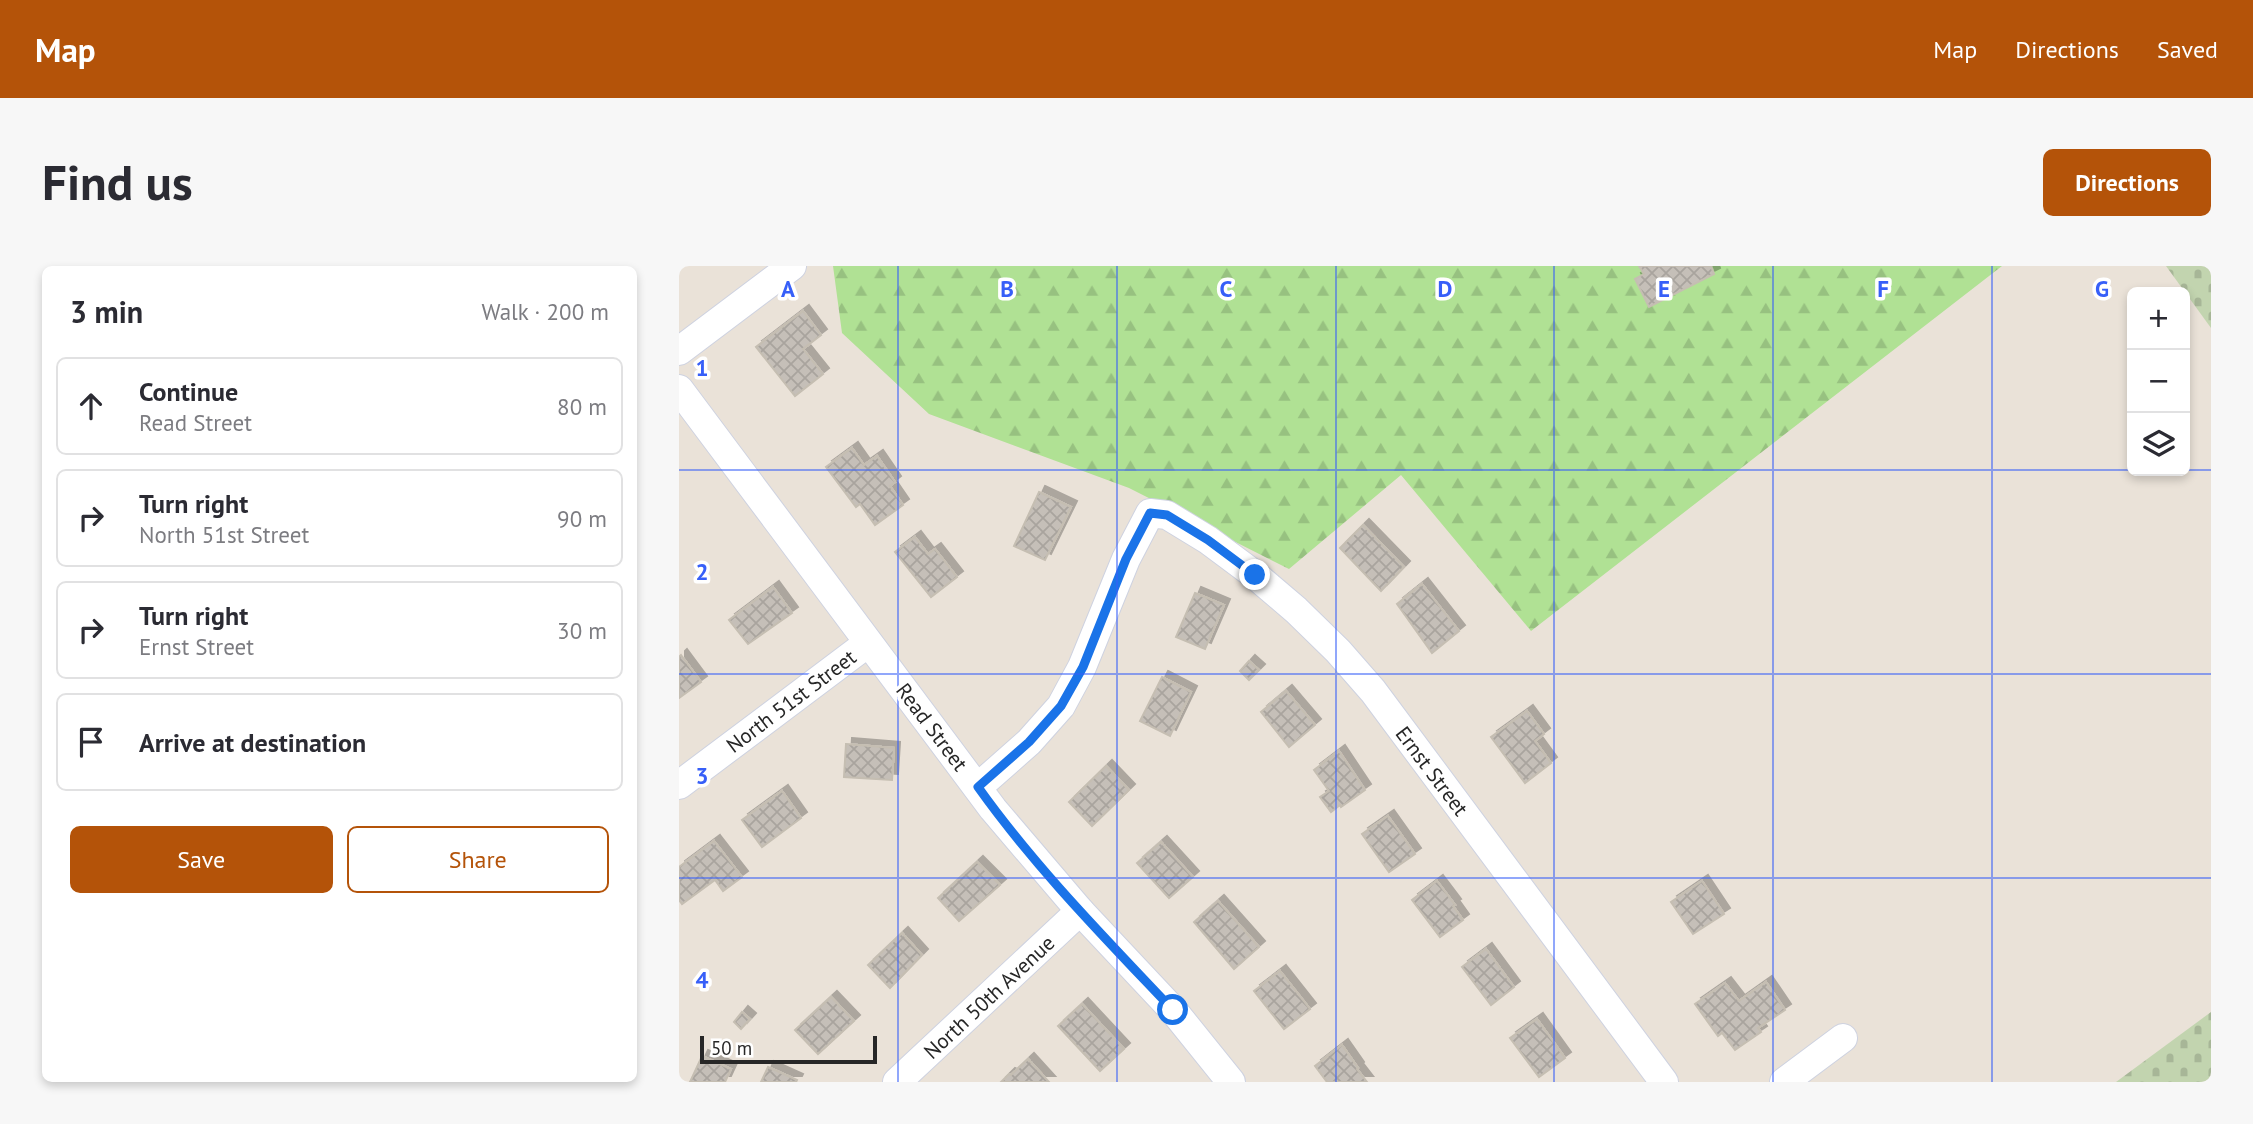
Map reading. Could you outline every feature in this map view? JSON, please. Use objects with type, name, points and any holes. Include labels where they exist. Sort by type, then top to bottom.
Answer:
[{"type":"street","points":[[679,351],[792,266]]},
{"type":"street","name":"Read Street","points":[[679,389],[993,809],[1080,911],[1173,1010],[1231,1082]]},
{"type":"street","name":"Ernst Street","points":[[978,787],[1029,742],[1061,706],[1083,667],[1126,559],[1150,513],[1167,515],[1208,540],[1296,610],[1338,651],[1373,691],[1664,1082]]},
{"type":"street","name":"North 51st Street","points":[[679,785],[868,643]]},
{"type":"street","name":"North 50th Avenue","points":[[897,1082],[1080,911]]},
{"type":"street","points":[[1784,1082],[1843,1038]]},
{"type":"green space","points":[[833,266],[2002,266],[1531,631],[1401,475],[1289,569],[1129,488],[929,414],[842,333]]},
{"type":"green space","points":[[2166,266],[2211,266],[2211,328],[2190,299],[2190,287],[2181,287]]},
{"type":"green space","points":[[2211,1012],[2211,1082],[2116,1082]]},
{"type":"building","points":[[1639,266],[1711,266],[1714,274],[1649,307],[1635,279],[1644,274]]},
{"type":"building","points":[[803,311],[821,335],[803,349],[823,374],[795,396],[756,347]]},
{"type":"building","points":[[852,448],[864,465],[877,456],[895,482],[890,486],[903,505],[875,525],[860,504],[856,507],[826,467]]},
{"type":"building","points":[[1039,492],[1071,507],[1045,560],[1014,546]]},
{"type":"building","points":[[1363,525],[1404,567],[1381,591],[1340,548]]},
{"type":"building","points":[[915,537],[928,554],[935,549],[957,577],[931,597],[895,552]]},
{"type":"building","points":[[1422,584],[1459,631],[1432,653],[1397,604]]},
{"type":"building","points":[[773,587],[792,613],[748,644],[729,620]]},
{"type":"building","points":[[1195,593],[1224,605],[1205,649],[1176,637]]},
{"type":"building","points":[[681,655],[701,682],[679,698],[679,657]]},
{"type":"building","points":[[1249,661],[1259,670],[1249,680],[1240,671]]},
{"type":"building","points":[[1162,677],[1191,692],[1170,736],[1140,721]]},
{"type":"building","points":[[1286,691],[1315,725],[1289,747],[1261,712]]},
{"type":"building","points":[[1527,711],[1544,734],[1535,741],[1551,763],[1525,783],[1491,737]]},
{"type":"building","points":[[846,744],[894,748],[892,780],[844,777]]},
{"type":"building","points":[[1339,751],[1365,790],[1331,812],[1320,797],[1329,791],[1314,770]]},
{"type":"building","points":[[1106,766],[1129,790],[1092,826],[1069,802]]},
{"type":"building","points":[[782,791],[801,818],[762,847],[742,820]]},
{"type":"building","points":[[1388,816],[1415,854],[1389,872],[1362,834]]},
{"type":"building","points":[[714,841],[742,877],[723,891],[715,880],[682,904],[679,900],[679,867]]},
{"type":"building","points":[[1161,842],[1193,877],[1169,898],[1137,863]]},
{"type":"building","points":[[977,862],[1000,885],[959,921],[938,898]]},
{"type":"building","points":[[1437,881],[1463,920],[1440,937],[1412,900]]},
{"type":"building","points":[[1702,881],[1724,914],[1693,934],[1671,902]]},
{"type":"building","points":[[1218,901],[1259,947],[1234,969],[1194,922]]},
{"type":"building","points":[[902,933],[922,955],[890,988],[868,965]]},
{"type":"building","points":[[1486,949],[1514,987],[1491,1005],[1462,967]]},
{"type":"building","points":[[1280,971],[1310,1009],[1284,1029],[1254,991]]},
{"type":"building","points":[[1766,982],[1785,1010],[1758,1028],[1761,1032],[1735,1050],[1722,1033],[1718,1036],[1695,1004],[1725,983],[1739,1001]]},
{"type":"building","points":[[831,997],[854,1021],[818,1054],[795,1030]]},
{"type":"building","points":[[1082,1004],[1124,1049],[1100,1071],[1058,1026]]},
{"type":"building","points":[[742,1012],[750,1019],[741,1029],[734,1022]]},
{"type":"building","points":[[1537,1019],[1565,1058],[1539,1077],[1510,1038]]},
{"type":"building","points":[[1342,1045],[1367,1082],[1327,1082],[1315,1066]]},
{"type":"building","points":[[702,1056],[731,1069],[725,1082],[690,1082]]},
{"type":"building","points":[[1028,1059],[1049,1082],[1001,1082],[1011,1075]]},
{"type":"building","points":[[768,1067],[797,1080],[761,1082]]},
{"type":"route","points":[[1173,1010],[1080,911],[993,809],[978,787],[1029,742],[1061,706],[1083,667],[1136,535],[1150,513],[1167,515],[1208,540],[1255,575]]}]
